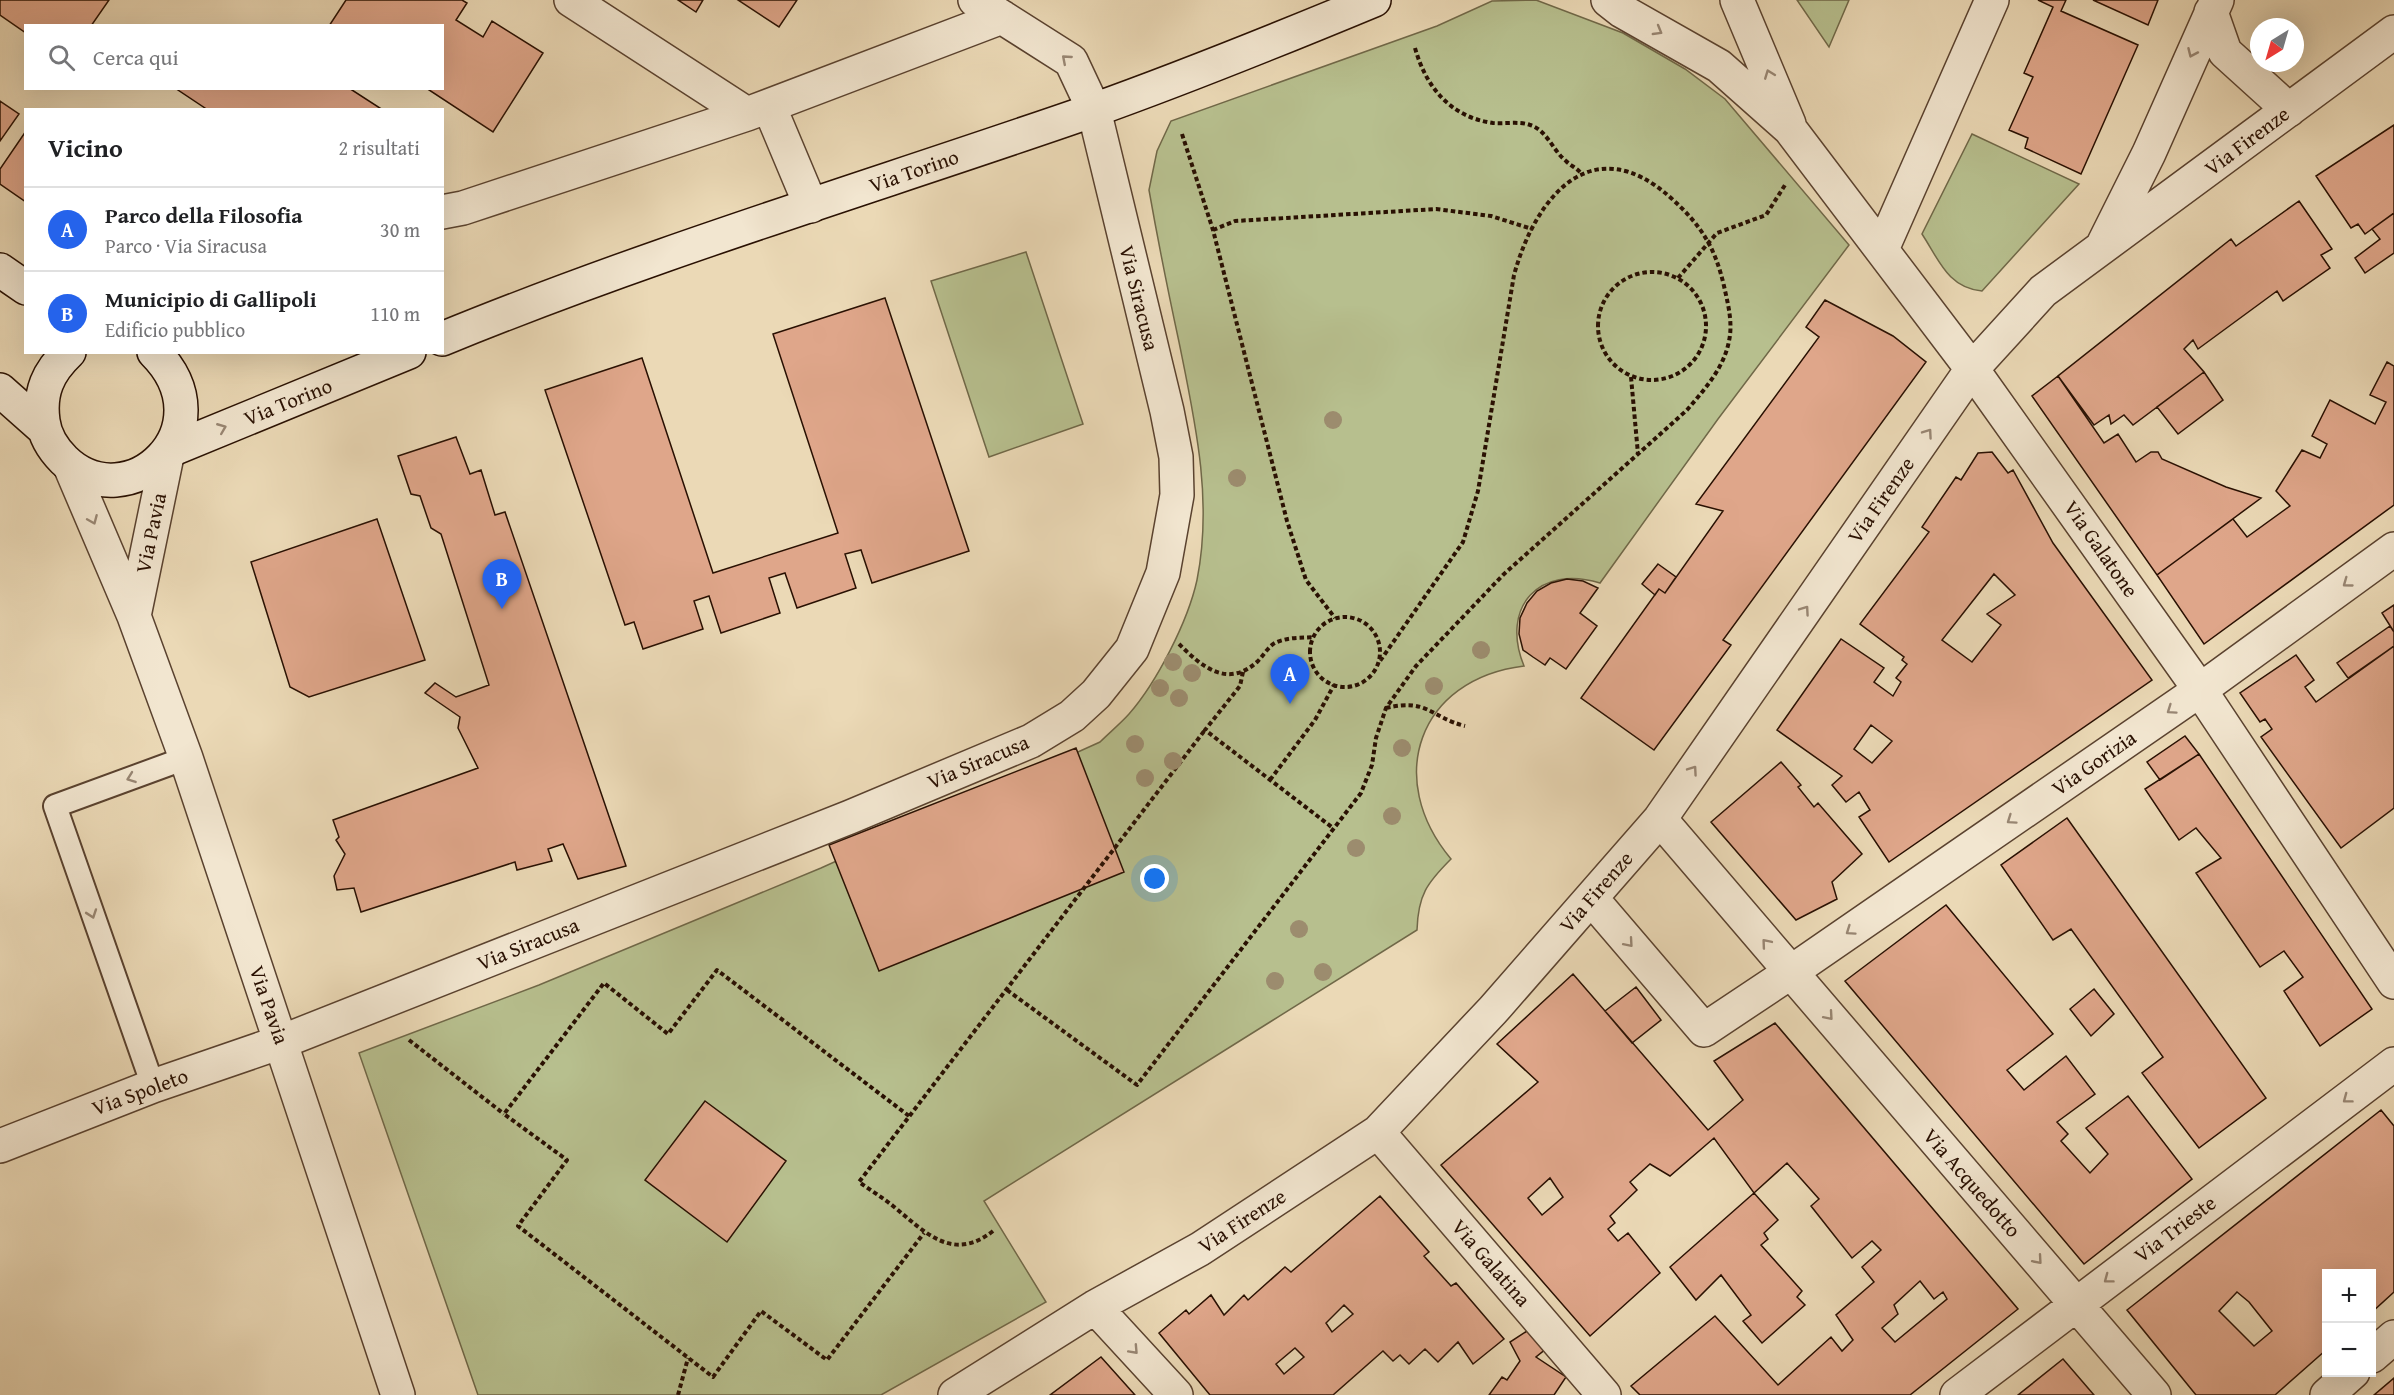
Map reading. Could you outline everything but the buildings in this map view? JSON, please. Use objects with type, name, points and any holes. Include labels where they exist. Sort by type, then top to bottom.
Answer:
[{"type":"street","points":[[571,0],[758,110],[811,206]]},
{"type":"street","name":"Via Torino","points":[[445,337],[569,290],[1094,110],[1255,49],[1374,0]]},
{"type":"street","name":"Via Galatone","points":[[1608,0],[1622,11],[1719,66],[1790,129],[1883,248],[1972,369],[2200,690],[2394,982]]},
{"type":"street","name":"Via Galatone","points":[[1737,0],[1790,129]]},
{"type":"street","points":[[1883,248],[1992,0]]},
{"type":"street","points":[[2214,6],[2225,52],[2289,110]]},
{"type":"street","name":"Via Firenze","points":[[2101,249],[2149,153],[2214,6]]},
{"type":"street","points":[[444,212],[463,208],[758,110],[988,8]]},
{"type":"street","name":"Via Siracusa","points":[[281,1042],[839,821],[1030,741],[1072,716],[1096,694],[1132,649],[1163,573],[1177,495],[1176,457],[1167,411],[1094,110],[1071,61],[988,8]]},
{"type":"street","name":"Via Firenze","points":[[955,1395],[1095,1307],[1200,1249],[1378,1132],[1493,1010],[1660,819],[1972,369],[2043,291],[2394,32]]},
{"type":"street","points":[[0,270],[24,287]]},
{"type":"street","points":[[67,354],[55,366],[45,385],[41,406],[44,429],[54,450],[70,466],[90,476],[111,480],[133,476],[153,466],[168,451],[179,431],[182,409],[179,387],[169,367],[156,354]]},
{"type":"street","name":"Via Torino","points":[[168,451],[404,354]]},
{"type":"street","points":[[0,390],[44,429]]},
{"type":"street","name":"Via Pavia","points":[[134,616],[168,451]]},
{"type":"street","name":"Via Pavia","points":[[70,466],[134,616],[186,758],[398,1395]]},
{"type":"street","name":"Via Gorizia","points":[[1591,898],[1704,1030],[2200,690],[2394,549]]},
{"type":"street","name":"Via Acquedotto","points":[[1660,819],[2154,1395]]},
{"type":"street","name":"Via Spoleto","points":[[0,1146],[153,1086],[281,1042]]},
{"type":"street","name":"Via Trieste","points":[[1957,1395],[2394,1064]]},
{"type":"street","name":"Via Galatina","points":[[1378,1132],[1604,1395]]},
{"type":"street","points":[[1095,1307],[1176,1395]]},
{"type":"street","points":[[2376,1353],[2394,1337]]},
{"type":"street","points":[[2327,1395],[2347,1377]]},
{"type":"lane","points":[[153,1086],[55,806],[186,758]]},
{"type":"path","points":[[1415,48],[1420,68],[1434,93],[1455,110],[1479,121],[1530,124],[1545,135],[1566,162],[1576,167],[1583,176]]},
{"type":"path","points":[[1182,134],[1213,230],[1287,521],[1306,580],[1335,618]]},
{"type":"path","points":[[1007,990],[1137,1085],[1361,793],[1372,765],[1376,738],[1386,708],[1416,666],[1494,584],[1687,410],[1709,384],[1730,340],[1730,310],[1720,270],[1703,229],[1660,188],[1635,172],[1612,167],[1593,170],[1566,182],[1552,195],[1532,229],[1520,254],[1514,274],[1478,491],[1463,542],[1380,661],[1374,674],[1362,683],[1348,687],[1334,686],[1321,678],[1313,665],[1310,651],[1314,637],[1323,625],[1335,618],[1350,617],[1364,622],[1374,632],[1380,646],[1380,661]]},
{"type":"path","points":[[1678,278],[1717,233],[1766,215],[1787,182]]},
{"type":"path","points":[[1213,230],[1235,221],[1436,209],[1491,216],[1532,229]]},
{"type":"path","points":[[1657,271],[1678,278],[1694,291],[1704,310],[1706,330],[1701,350],[1689,367],[1671,378],[1651,381],[1631,377],[1612,364],[1600,346],[1596,324],[1602,302],[1616,285],[1635,274],[1657,271]]},
{"type":"path","points":[[1631,377],[1638,454]]},
{"type":"path","points":[[993,1231],[980,1241],[966,1245],[949,1244],[924,1233],[892,1205],[859,1182],[1240,686],[1243,672],[1274,643],[1288,638],[1314,637]]},
{"type":"path","points":[[1179,644],[1200,665],[1227,674],[1243,672]]},
{"type":"path","points":[[1270,780],[1315,720],[1334,686]]},
{"type":"path","points":[[1386,708],[1406,703],[1427,708],[1447,721],[1465,726]]},
{"type":"path","points":[[1205,730],[1333,828]]},
{"type":"path","points":[[504,1114],[604,983],[668,1034],[717,970],[909,1116]]},
{"type":"path","points":[[409,1040],[567,1160],[518,1226],[713,1377],[761,1311],[827,1360],[924,1233]]},
{"type":"path","points":[[678,1395],[688,1358]]},
{"type":"green space","points":[[1536,0],[1623,33],[1685,69],[1725,99],[1849,245],[1718,419],[1600,583],[1578,579],[1559,580],[1543,585],[1530,595],[1521,609],[1517,625],[1518,645],[1524,666],[1488,675],[1458,690],[1437,712],[1423,737],[1417,766],[1419,797],[1431,828],[1451,859],[1425,890],[1419,908],[1417,930],[984,1201],[1046,1302],[881,1395],[478,1395],[359,1053],[539,985],[821,868],[1100,742],[1126,718],[1140,701],[1170,650],[1193,596],[1201,550],[1203,490],[1196,431],[1149,190],[1157,151],[1171,121],[1437,26],[1492,1]]},
{"type":"green space","points":[[1797,0],[1849,0],[1829,47]]},
{"type":"green space","points":[[1972,134],[2079,184],[1982,291],[1970,289],[1953,279],[1939,263],[1922,234]]},
{"type":"green space","points":[[1026,252],[1083,424],[989,457],[931,281]]},
{"type":"place","name":"Municipio di Gallipoli","points":[[502,609]]},
{"type":"place","name":"Parco della Filosofia","points":[[1290,704]]}]
